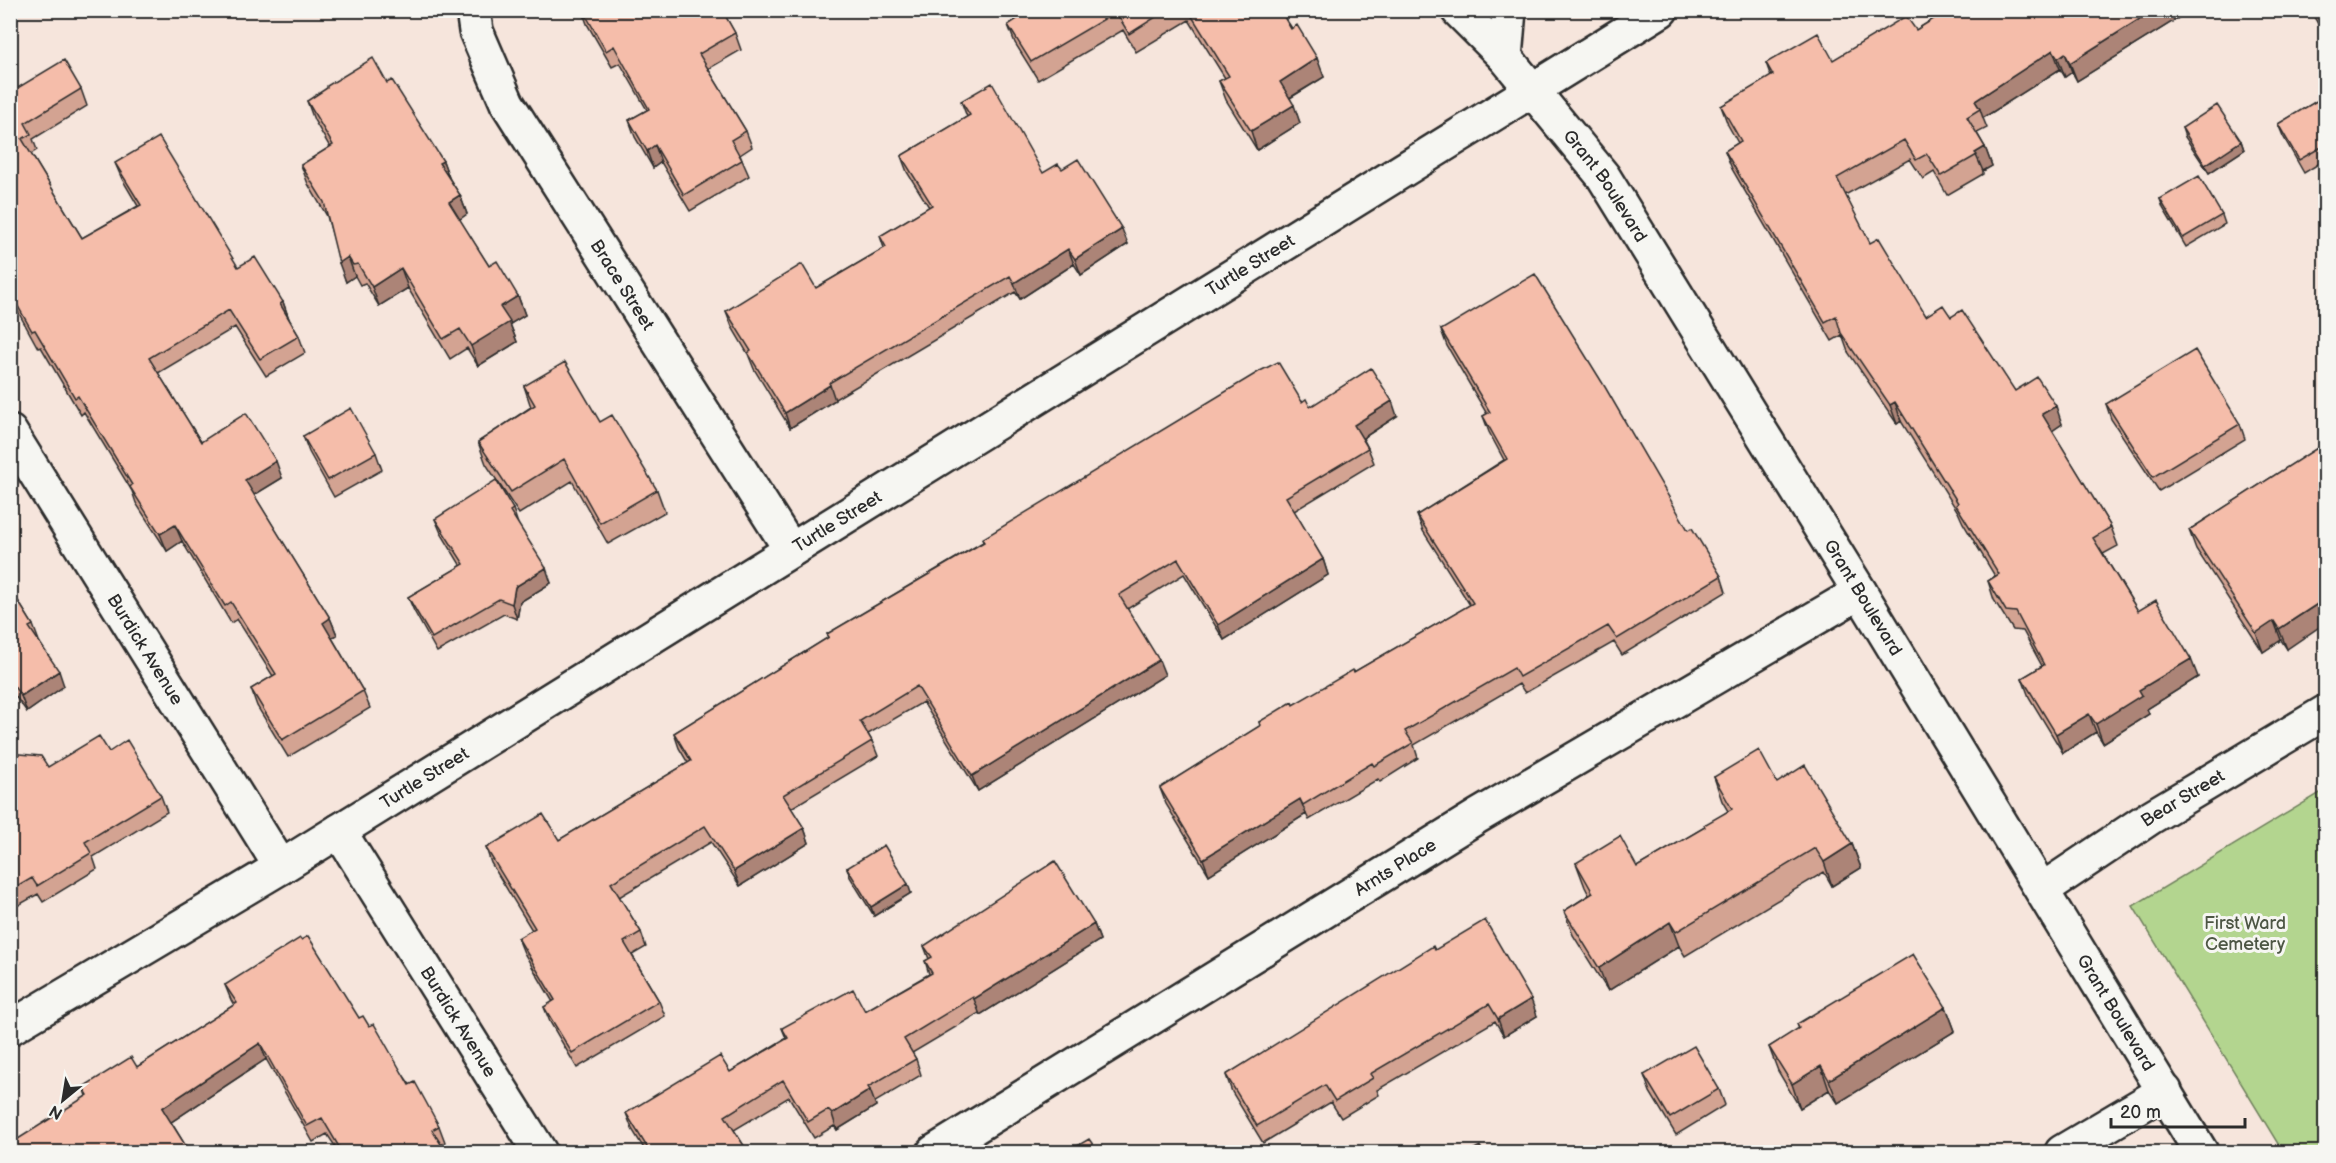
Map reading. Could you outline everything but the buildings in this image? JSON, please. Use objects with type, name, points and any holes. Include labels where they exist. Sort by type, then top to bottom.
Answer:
[{"type":"street","name":"Brace Street","points":[[473,10],[476,31],[507,103],[791,550]]},
{"type":"street","name":"Grant Boulevard","points":[[1458,10],[1505,57],[1603,176],[1860,592],[2201,1152]]},
{"type":"street","points":[[1505,57],[1509,10]]},
{"type":"street","name":"Turtle Street","points":[[10,1028],[281,867],[1661,10]]},
{"type":"street","name":"Burdick Avenue","points":[[10,432],[281,867]]},
{"type":"street","name":"Arnts Place","points":[[934,1152],[1478,816],[1860,592]]},
{"type":"street","name":"Bear Street","points":[[2042,890],[2151,818],[2325,712]]},
{"type":"street","name":"Burdick Avenue","points":[[339,831],[540,1152]]},
{"type":"street","points":[[2062,1152],[2164,1091]]},
{"type":"green space","name":"First Ward Cemetery","points":[[2325,790],[2325,1152],[2283,1152],[2133,906]]}]
